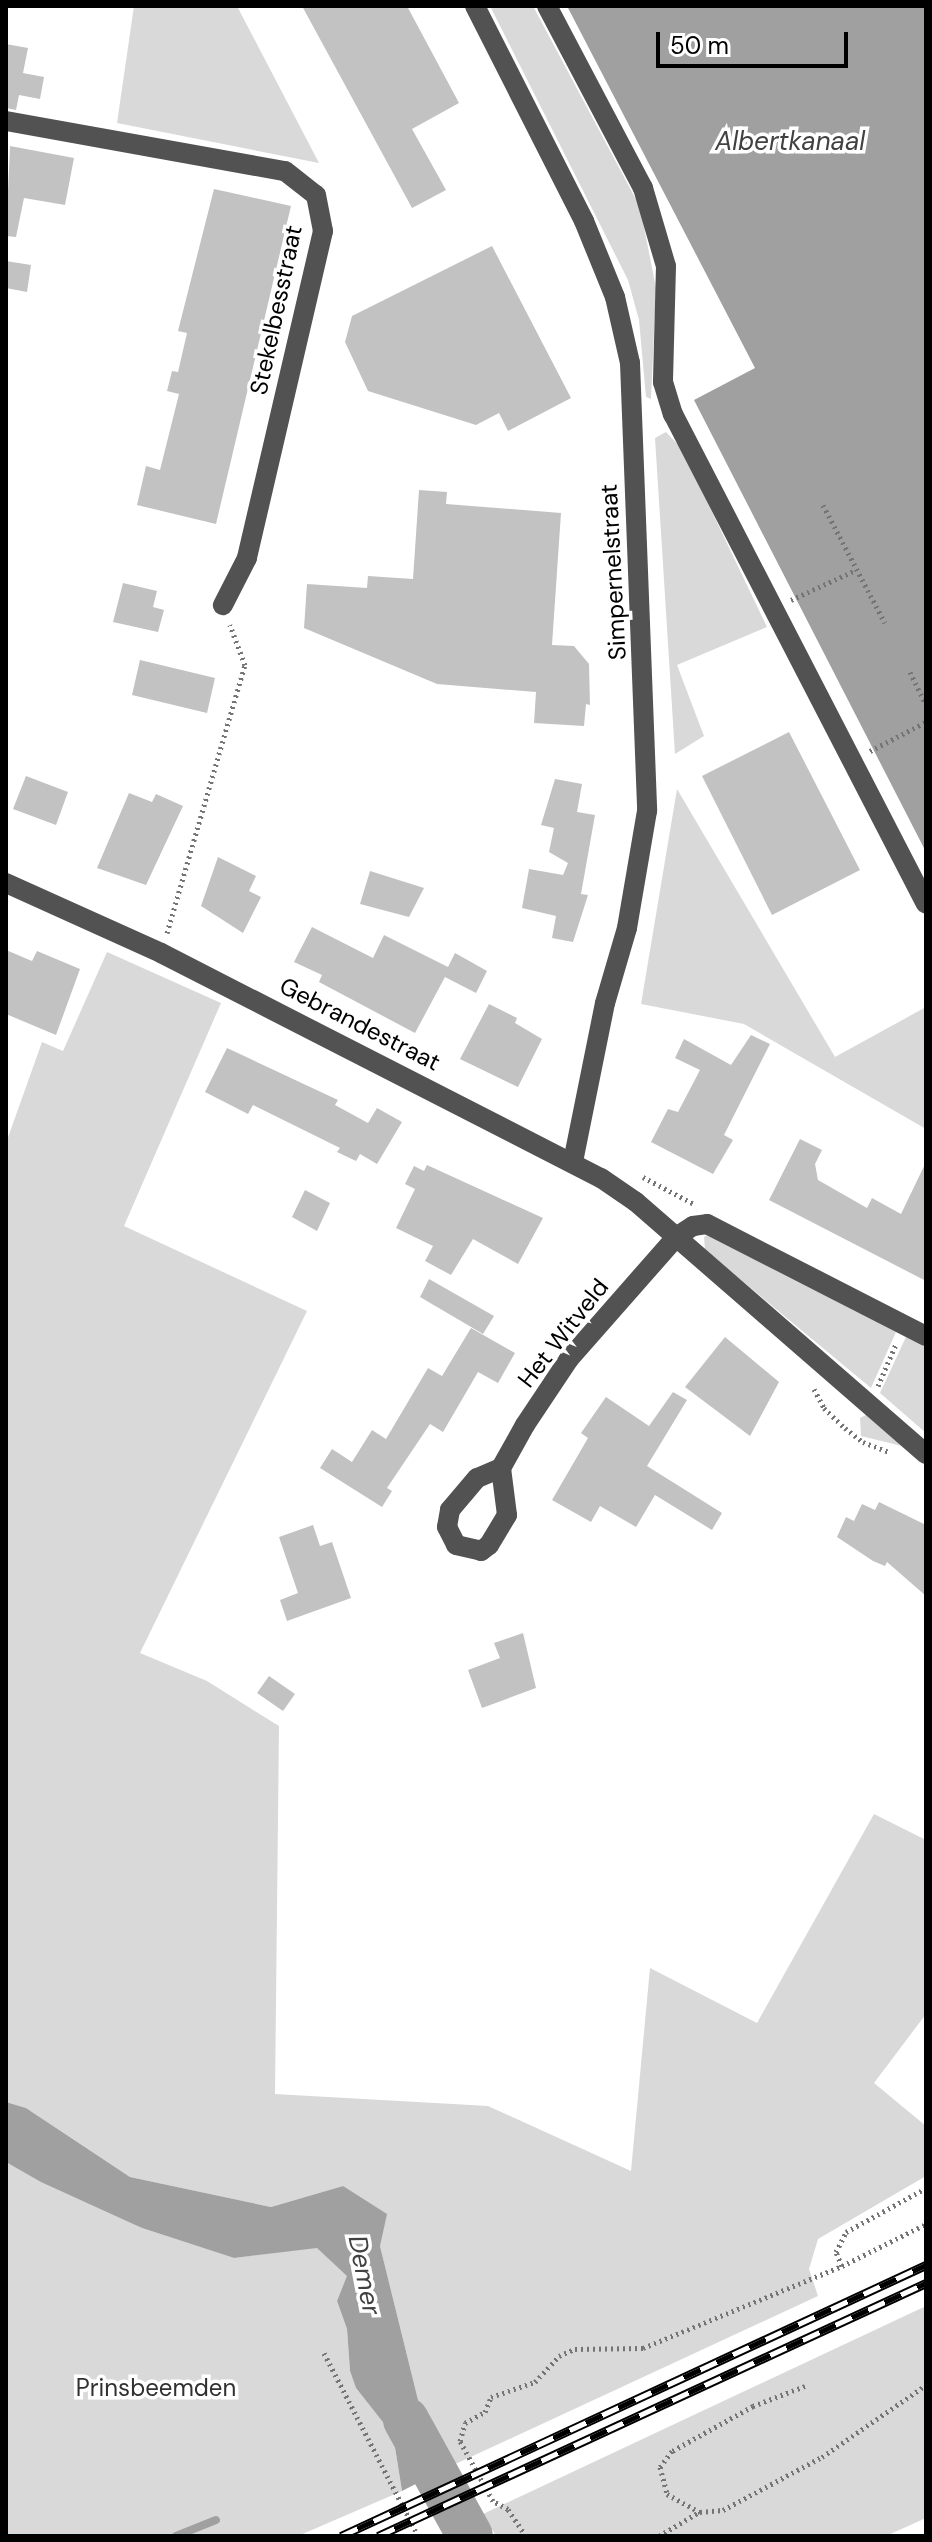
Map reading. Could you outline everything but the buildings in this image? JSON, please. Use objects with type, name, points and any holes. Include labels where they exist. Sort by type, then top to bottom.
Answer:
[{"type":"street","name":"Simpernelstraat","points":[[475,6],[584,221],[615,297],[630,363],[647,811],[627,928],[605,1003],[573,1162]]},
{"type":"street","points":[[547,6],[643,188],[666,266],[663,382],[673,414],[926,904]]},
{"type":"street","name":"Stekelbesstraat","points":[[6,121],[285,171],[316,195],[323,231],[247,558],[223,605]]},
{"type":"street","name":"Gebrandestraat","points":[[6,883],[161,953],[573,1162],[636,1202],[926,1454]]},
{"type":"street","points":[[676,1237],[693,1226],[707,1224],[926,1336]]},
{"type":"street","name":"Het Witveld","points":[[501,1468],[569,1359],[676,1237]]},
{"type":"path","points":[[823,505],[885,623]]},
{"type":"path","points":[[788,602],[856,570]]},
{"type":"path","points":[[161,953],[245,665],[223,605]]},
{"type":"path","points":[[910,672],[926,705]]},
{"type":"path","points":[[862,756],[926,722]]},
{"type":"path","points":[[845,1428],[868,1403],[900,1335],[900,1323]]},
{"type":"path","points":[[842,2266],[836,2252],[846,2232],[926,2188]]},
{"type":"path","points":[[526,2536],[508,2509],[493,2501],[460,2441],[465,2423],[485,2412],[491,2397],[535,2382],[559,2356],[575,2349],[590,2345],[643,2348],[842,2266],[926,2224]]},
{"type":"path","points":[[324,2353],[418,2536]]},
{"type":"path","points":[[659,2536],[700,2512],[723,2510],[766,2489],[926,2385]]},
{"type":"path","points":[[700,2512],[681,2504],[660,2481],[660,2467],[672,2451],[741,2412],[805,2386]]},
{"type":"green space","points":[[134,6],[237,6],[319,163],[117,123]]},
{"type":"green space","points":[[490,6],[533,6],[640,207],[656,288],[651,399],[646,397],[639,320],[628,280]]},
{"type":"green space","points":[[666,432],[682,449],[767,627],[677,665],[704,736],[675,754],[655,438]]},
{"type":"green space","points":[[677,789],[835,1057],[926,1007],[926,1129],[744,1024],[641,1004]]},
{"type":"green space","points":[[107,952],[221,1003],[124,1226],[307,1311],[140,1653],[207,1681],[279,1726],[275,2094],[488,2106],[631,2171],[650,1968],[757,2023],[874,1814],[926,1840],[926,2014],[874,2083],[926,2126],[926,2176],[818,2239],[809,2269],[818,2296],[449,2467],[422,2416],[380,2246],[343,2186],[271,2207],[130,2177],[26,2108],[6,2102],[6,1143],[42,1042],[63,1051]]},
{"type":"green space","points":[[710,1233],[896,1332],[871,1388],[705,1250],[704,1237]]},
{"type":"green space","points":[[906,1337],[926,1347],[926,1433],[880,1393]]},
{"type":"green space","points":[[866,1415],[902,1446],[861,1436],[860,1418]]},
{"type":"green space","name":"Prinsbeemden","points":[[6,2162],[142,2228],[234,2258],[317,2247],[348,2276],[337,2301],[347,2329],[350,2371],[356,2388],[393,2435],[402,2491],[298,2536],[6,2536]]},
{"type":"green space","points":[[926,2306],[926,2518],[886,2536],[496,2536],[483,2514]]},
{"type":"water","name":"Albertkanaal","points":[[567,6],[926,6],[926,852],[694,400],[755,368]]},
{"type":"water","points":[[6,2102],[26,2108],[130,2177],[271,2207],[343,2186],[387,2214],[380,2246],[422,2416],[449,2467],[402,2491],[393,2435],[356,2388],[350,2371],[347,2329],[337,2301],[347,2276],[317,2248],[234,2258],[142,2228],[41,2182],[6,2162]]},
{"type":"waterway","name":"Demer","points":[[406,2420],[470,2536]]},
{"type":"waterway","points":[[176,2536],[216,2520]]},
{"type":"railway","points":[[341,2536],[926,2265]]},
{"type":"railway","points":[[378,2536],[926,2283]]}]
